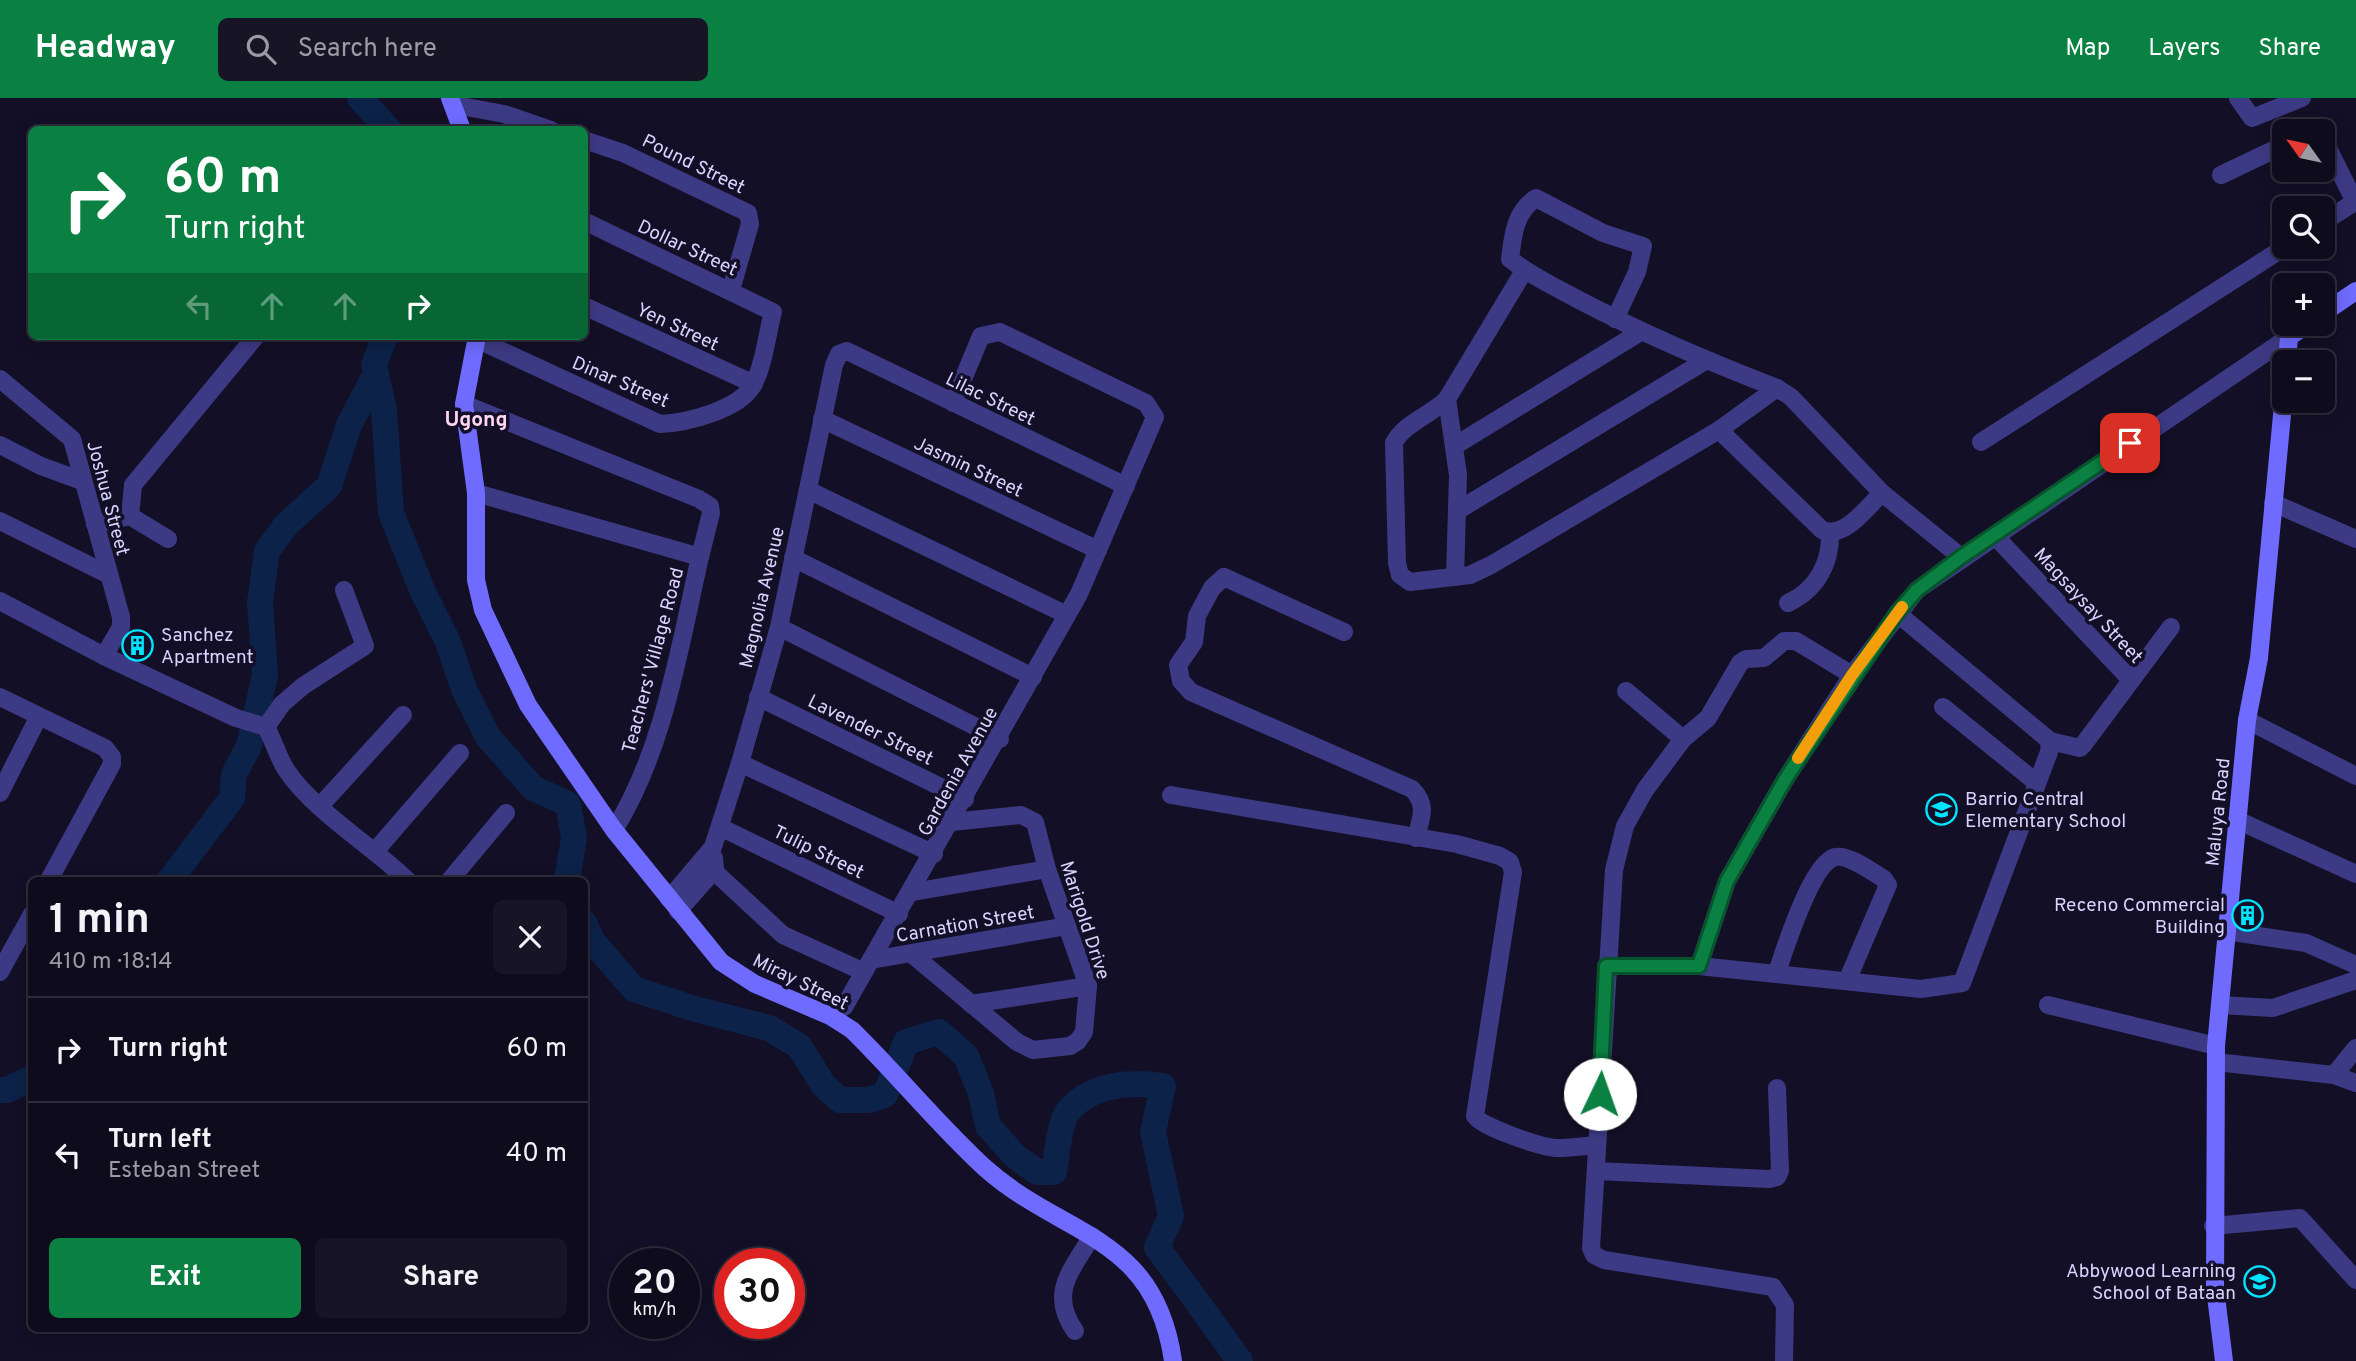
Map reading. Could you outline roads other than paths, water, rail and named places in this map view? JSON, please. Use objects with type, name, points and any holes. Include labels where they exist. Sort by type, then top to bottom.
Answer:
[{"type":"street","points":[[2238,98],[2252,118],[2302,98]]},
{"type":"street","points":[[452,102],[461,126]]},
{"type":"street","points":[[452,102],[504,114],[539,126]]},
{"type":"street","name":"Pound Street","points":[[588,141],[623,153],[748,213],[750,224],[731,290]]},
{"type":"street","points":[[2221,175],[2272,151]]},
{"type":"street","points":[[2335,161],[2356,201],[2335,215]]},
{"type":"street","points":[[1615,319],[1637,272],[1643,246],[1604,233],[1536,198],[1520,211],[1512,241],[1510,259],[1524,271],[1615,319],[1705,361],[1777,388],[1791,397],[1882,493],[1961,557]]},
{"type":"street","name":"Dollar Street","points":[[588,223],[774,312],[754,384]]},
{"type":"street","points":[[1980,442],[2272,255]]},
{"type":"street","points":[[1524,271],[1447,399],[1435,411],[1399,433],[1394,443],[1397,563],[1400,575],[1410,582],[1470,575],[1491,565],[1720,430],[1777,388]]},
{"type":"street","points":[[2335,305],[2356,291]]},
{"type":"street","name":"Yen Street","points":[[588,308],[754,384]]},
{"type":"street","points":[[1456,444],[1642,331]]},
{"type":"street","name":"Gardenia Avenue","points":[[844,1007],[913,892],[1067,615],[1155,417],[1146,403],[1000,332],[989,332],[981,337],[953,403]]},
{"type":"street","points":[[2288,350],[2289,337]]},
{"type":"street","points":[[1699,966],[1727,881],[1786,778],[1852,675],[1917,590],[1961,557],[2289,337]]},
{"type":"street","points":[[130,516],[133,485],[253,340]]},
{"type":"street","name":"Miray Street","points":[[477,340],[464,404],[476,493],[476,580],[483,610],[528,705],[614,831],[730,969],[755,984],[840,1022],[883,1060],[987,1169],[1012,1189],[1092,1236],[1127,1261],[1148,1286],[1170,1343],[1173,1361]]},
{"type":"street","name":"Dinar Street","points":[[481,340],[660,424],[686,423],[697,419],[745,395],[754,384]]},
{"type":"street","name":"Lilac Street","points":[[839,354],[847,351],[1126,486]]},
{"type":"street","name":"Magnolia Avenue","points":[[674,905],[710,859],[740,763],[779,626],[822,419],[839,354]]},
{"type":"street","points":[[1457,511],[1705,361]]},
{"type":"street","name":"Joshua Street","points":[[0,379],[69,435],[118,601],[121,627],[104,656]]},
{"type":"street","points":[[1447,399],[1456,444],[1455,577]]},
{"type":"street","points":[[464,404],[699,499],[710,506],[711,513],[700,557]]},
{"type":"street","name":"Maluya Road","points":[[2224,1361],[2217,1324],[2213,1226],[2216,1054],[2247,720],[2259,657],[2282,413]]},
{"type":"street","name":"Jasmin Street","points":[[822,419],[1098,550]]},
{"type":"street","points":[[1720,430],[1822,530],[1830,533],[1843,530],[1882,493]]},
{"type":"street","points":[[0,445],[41,466],[82,481]]},
{"type":"street","points":[[808,490],[1067,615]]},
{"type":"street","name":"Teachers' Village Road","points":[[476,493],[700,557],[675,668],[642,781],[614,831]]},
{"type":"street","points":[[2273,503],[2356,539]]},
{"type":"street","points":[[94,524],[130,516],[168,539]]},
{"type":"street","points":[[0,521],[109,575]]},
{"type":"street","points":[[1788,603],[1808,591],[1819,576],[1828,558],[1830,533]]},
{"type":"street","name":"Magsaysay Street","points":[[1994,535],[2131,680],[2080,748],[2050,740]]},
{"type":"street","points":[[793,558],[1033,677]]},
{"type":"street","points":[[1344,632],[1224,577],[1212,588],[1197,616],[1194,642],[1178,665],[1181,681],[1191,692],[1412,789],[1421,798],[1423,811],[1416,838]]},
{"type":"street","points":[[256,724],[303,686],[365,646],[365,639],[344,590]]},
{"type":"street","points":[[0,601],[104,656],[256,724],[285,768],[320,806],[376,850],[404,877]]},
{"type":"street","points":[[1606,966],[1699,966],[1921,989],[1962,983],[2037,783],[2050,740],[1897,613]]},
{"type":"street","points":[[779,626],[1000,738]]},
{"type":"street","points":[[2131,680],[2171,627]]},
{"type":"street","points":[[1784,1361],[1785,1305],[1773,1287],[1604,1261],[1594,1255],[1591,1248],[1606,966],[1614,870],[1625,826],[1645,790],[1683,739],[1708,718],[1740,663],[1746,659],[1764,657],[1784,641],[1796,641],[1852,675]]},
{"type":"street","points":[[1626,691],[1683,739]]},
{"type":"street","points":[[0,697],[104,748],[112,757],[111,764],[52,877]]},
{"type":"street","name":"Lavender Street","points":[[758,697],[965,799]]},
{"type":"street","points":[[1943,707],[2037,783]]},
{"type":"street","points":[[320,806],[403,715]]},
{"type":"street","points":[[0,793],[39,716]]},
{"type":"street","points":[[2247,720],[2356,776]]},
{"type":"street","points":[[376,850],[460,753]]},
{"type":"street","points":[[740,763],[934,855]]},
{"type":"street","points":[[1171,795],[1457,844],[1500,856],[1510,862],[1513,872],[1476,1120],[1556,1148],[1597,1145]]},
{"type":"street","points":[[453,877],[506,813]]},
{"type":"street","name":"Marigold Drive","points":[[913,955],[1017,1042],[1033,1050],[1070,1046],[1078,1041],[1084,1031],[1088,986],[1047,869],[1035,822],[1030,817],[1021,815],[952,822]]},
{"type":"street","points":[[2237,820],[2356,874]]},
{"type":"street","name":"Tulip Street","points":[[720,827],[899,914]]},
{"type":"street","points":[[1777,972],[1799,910],[1824,865],[1834,857],[1844,858],[1884,879],[1888,885],[1847,981]]},
{"type":"street","points":[[710,859],[783,935],[867,966]]},
{"type":"street","points":[[913,892],[1047,869]]},
{"type":"street","points":[[0,972],[28,921]]},
{"type":"street","name":"Carnation Street","points":[[867,966],[1067,926]]},
{"type":"street","points":[[2226,931],[2306,943],[2356,965]]},
{"type":"street","points":[[2220,1005],[2273,1008],[2356,980]]},
{"type":"street","points":[[971,1004],[1088,986]]},
{"type":"street","points":[[2048,1005],[2216,1054],[2334,1074],[2356,1083]]},
{"type":"street","points":[[2334,1074],[2356,1048]]},
{"type":"street","points":[[1596,1171],[1688,1178],[1769,1180],[1777,1177],[1780,1171],[1777,1088]]},
{"type":"street","points":[[2213,1226],[2300,1218],[2356,1281]]},
{"type":"street","points":[[1075,1331],[1065,1317],[1062,1294],[1068,1277],[1092,1236]]},
{"type":"waterway","points":[[360,98],[385,126]]},
{"type":"waterway","points":[[383,340],[374,365],[384,410],[391,513],[423,592],[448,642],[464,689],[488,737],[533,788],[568,804],[574,838],[568,877]]},
{"type":"waterway","points":[[172,877],[232,798],[234,774],[249,746],[265,675],[260,602],[267,551],[286,525],[329,486],[349,425],[376,373]]},
{"type":"waterway","points":[[588,931],[593,942],[634,989],[695,1009],[769,1028],[799,1046],[824,1086],[840,1100],[868,1100],[885,1095],[906,1042],[939,1032],[966,1056],[981,1093],[988,1126],[1015,1156],[1037,1172],[1054,1172],[1062,1124],[1076,1103],[1098,1090],[1111,1087],[1137,1084],[1163,1086],[1153,1132],[1171,1216],[1157,1247],[1240,1361]]},
{"type":"waterway","points":[[0,1090],[7,1090],[28,1080]]},
{"type":"place","name":"Sanchez Apartment","points":[[138,645]]},
{"type":"place","name":"Barrio Central Elementary School","points":[[1942,809]]},
{"type":"place","name":"Receno Commercial Building","points":[[2248,915]]},
{"type":"place","name":"Abbywood Learning School of Bataan","points":[[2259,1281]]},
{"type":"district","name":"Ugong","points":[[476,419]]}]
